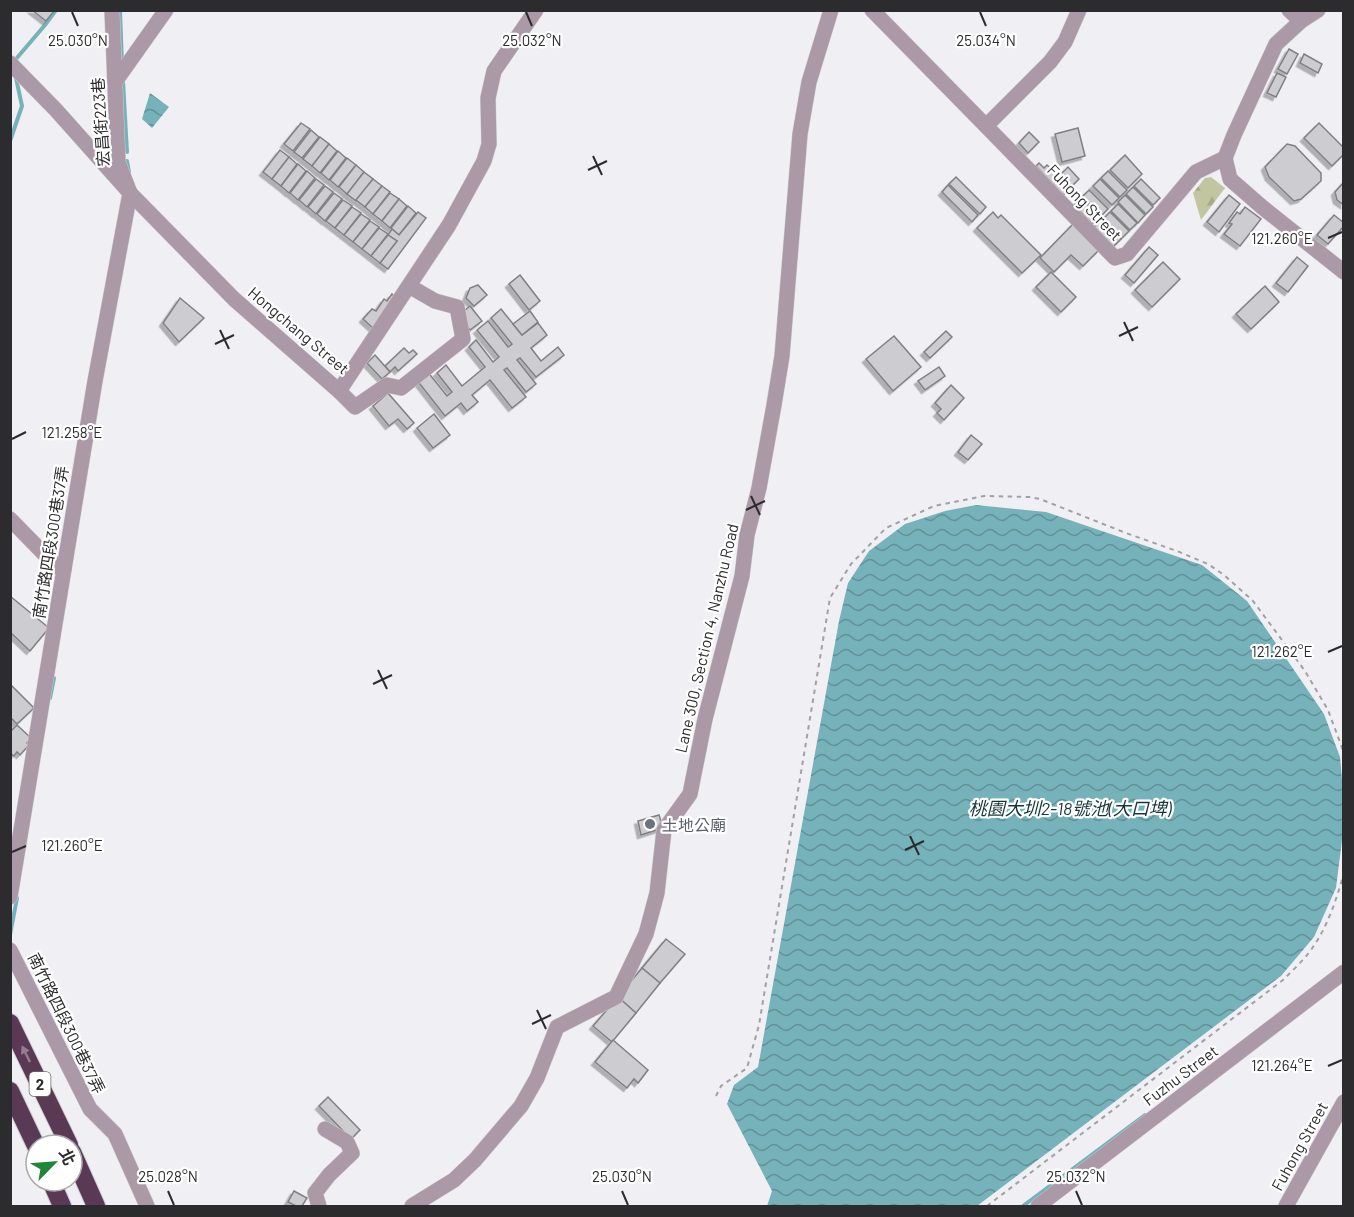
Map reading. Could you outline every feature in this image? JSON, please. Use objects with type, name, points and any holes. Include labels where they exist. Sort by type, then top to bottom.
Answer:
[{"type":"highway","name":"2","points":[[10,1023],[63,1133]]},
{"type":"highway","name":"2","points":[[10,1091],[30,1133]]},
{"type":"highway","points":[[84,1179],[96,1206]]},
{"type":"street","name":"宏昌街223巷","points":[[112,10],[118,162],[130,193]]},
{"type":"street","points":[[115,82],[166,10]]},
{"type":"street","name":"Hongchang Street","points":[[10,63],[56,110],[130,193],[234,299],[339,391],[449,225],[484,161],[489,144],[488,98],[494,72],[536,10]]},
{"type":"street","name":"Lane 300, Section 4, Nanzhu Road","points":[[412,1206],[454,1180],[475,1160],[521,1106],[537,1078],[557,1027],[616,997],[646,934],[657,893],[664,830],[690,794],[705,719],[742,576],[747,535],[759,488],[782,356],[800,134],[808,82],[831,10]]},
{"type":"street","points":[[872,10],[986,126],[1050,62],[1065,42],[1079,10]]},
{"type":"street","points":[[1289,10],[1301,21]]},
{"type":"street","points":[[1318,10],[1301,21],[1276,44],[1225,158],[1230,179],[1344,272]]},
{"type":"street","name":"Fuhong Street","points":[[986,126],[1115,258],[1127,255],[1196,172],[1225,158]]},
{"type":"street","name":"南竹路四段300巷37弄","points":[[10,897],[95,381],[130,193]]},
{"type":"street","points":[[339,391],[355,407],[387,386],[401,388],[463,339],[457,307],[435,301],[409,286]]},
{"type":"street","points":[[10,519],[57,567],[64,569]]},
{"type":"street","name":"南竹路四段300巷37弄","points":[[10,950],[90,1109],[115,1134],[146,1205],[162,1206]]},
{"type":"street","name":"Fuzhu Street","points":[[1038,1206],[1344,972]]},
{"type":"street","name":"Fuhong Street","points":[[1286,1206],[1342,1109]]},
{"type":"street","points":[[319,1206],[315,1193],[329,1175],[352,1153],[346,1142],[325,1129]]},
{"type":"path","points":[[716,1096],[722,1086],[747,1068],[759,1025],[830,598],[850,564],[886,528],[934,506],[984,496],[1030,497],[1208,564],[1253,600],[1299,662],[1329,710],[1344,753]]},
{"type":"path","points":[[987,1206],[1283,980],[1315,944],[1330,916],[1344,873]]},
{"type":"green space","points":[[1211,177],[1225,188],[1201,220],[1193,193],[1205,178]]},
{"type":"water","points":[[150,93],[169,107],[152,128],[142,119]]},
{"type":"water","name":"桃園大圳2-18號池(大口埤)","points":[[976,505],[1046,512],[1202,565],[1247,601],[1324,714],[1340,757],[1343,791],[1342,840],[1336,888],[1314,937],[1281,976],[977,1206],[767,1206],[772,1191],[727,1104],[734,1085],[758,1067],[839,621],[848,583],[869,551],[905,524],[945,511]]},
{"type":"building","points":[[32,10],[54,10],[54,11],[46,21]]},
{"type":"building","points":[[1289,49],[1298,54],[1287,74],[1278,69]]},
{"type":"building","points":[[1304,54],[1322,64],[1318,73],[1300,63]]},
{"type":"building","points":[[1277,73],[1286,77],[1276,97],[1267,93]]},
{"type":"building","points":[[301,123],[310,129],[293,151],[284,144]]},
{"type":"building","points":[[1319,123],[1344,148],[1344,154],[1332,166],[1304,138]]},
{"type":"building","points":[[1078,128],[1085,156],[1062,162],[1055,134]]},
{"type":"building","points":[[311,130],[319,137],[302,158],[294,152]]},
{"type":"building","points":[[1029,132],[1039,142],[1028,153],[1019,143]]},
{"type":"building","points":[[320,137],[329,144],[312,166],[303,159]]},
{"type":"building","points":[[329,144],[337,151],[320,173],[312,166]]},
{"type":"building","points":[[1287,144],[1295,146],[1321,173],[1321,181],[1301,199],[1294,201],[1269,177],[1265,167]]},
{"type":"building","points":[[280,150],[289,157],[272,179],[263,172]]},
{"type":"building","points":[[338,151],[346,158],[329,180],[321,173]]},
{"type":"building","points":[[1125,155],[1142,174],[1128,188],[1110,170]]},
{"type":"building","points":[[289,157],[297,164],[281,186],[272,179]]},
{"type":"building","points":[[347,158],[356,165],[338,187],[330,180]]},
{"type":"building","points":[[1039,163],[1044,168],[1047,165],[1059,176],[1068,167],[1079,179],[1063,195],[1036,166]]},
{"type":"building","points":[[298,164],[306,171],[289,193],[281,186]]},
{"type":"building","points":[[356,165],[364,172],[347,194],[339,187]]},
{"type":"building","points":[[307,171],[315,178],[298,200],[290,193]]},
{"type":"building","points":[[1108,171],[1127,190],[1120,197],[1101,178]]},
{"type":"building","points":[[364,172],[373,179],[356,201],[347,194]]},
{"type":"building","points":[[956,177],[986,207],[980,214],[949,184]]},
{"type":"building","points":[[316,179],[324,185],[307,207],[299,200]]},
{"type":"building","points":[[373,179],[382,186],[365,207],[356,200]]},
{"type":"building","points":[[1100,179],[1119,198],[1112,205],[1093,186]]},
{"type":"building","points":[[1141,179],[1160,198],[1153,205],[1134,186]]},
{"type":"building","points":[[1344,182],[1344,205],[1337,200],[1335,192]]},
{"type":"building","points":[[948,185],[978,215],[972,222],[942,192]]},
{"type":"building","points":[[325,186],[333,192],[316,214],[308,207]]},
{"type":"building","points":[[382,186],[390,192],[373,214],[365,207]]},
{"type":"building","points":[[1133,187],[1153,207],[1146,214],[1126,194]]},
{"type":"building","points":[[1089,190],[1108,209],[1101,216],[1082,197]]},
{"type":"building","points":[[334,193],[342,199],[325,221],[317,214]]},
{"type":"building","points":[[390,193],[399,199],[382,221],[373,214]]},
{"type":"building","points":[[1125,195],[1145,215],[1138,223],[1118,202]]},
{"type":"building","points":[[1229,195],[1240,204],[1219,232],[1207,222]]},
{"type":"building","points":[[1081,198],[1100,217],[1092,224],[1074,205]]},
{"type":"building","points":[[399,199],[407,206],[390,228],[382,221]]},
{"type":"building","points":[[343,200],[352,206],[335,228],[326,221]]},
{"type":"building","points":[[1118,204],[1137,223],[1130,230],[1111,211]]},
{"type":"building","points":[[408,206],[416,213],[399,235],[391,228]]},
{"type":"building","points":[[352,207],[361,213],[344,235],[335,228]]},
{"type":"building","points":[[1245,207],[1261,219],[1240,246],[1224,234],[1232,224],[1229,223],[1237,212],[1240,214]]},
{"type":"building","points":[[418,212],[426,218],[388,269],[380,263],[397,241],[388,235],[392,229],[399,235]]},
{"type":"building","points":[[993,212],[998,218],[1001,215],[1041,255],[1022,273],[977,228]]},
{"type":"building","points":[[1110,212],[1129,231],[1121,239],[1103,219]]},
{"type":"building","points":[[361,214],[370,220],[353,242],[344,235]]},
{"type":"building","points":[[1334,215],[1344,223],[1344,226],[1328,244],[1317,235]]},
{"type":"building","points":[[1102,220],[1121,239],[1113,247],[1094,227]]},
{"type":"building","points":[[370,221],[379,227],[362,249],[353,242]]},
{"type":"building","points":[[1073,224],[1099,250],[1083,266],[1071,255],[1054,272],[1040,258]]},
{"type":"building","points":[[379,228],[388,234],[371,256],[362,249]]},
{"type":"building","points":[[388,235],[397,241],[380,263],[371,256]]},
{"type":"building","points":[[1149,247],[1158,255],[1134,283],[1125,275]]},
{"type":"building","points":[[1297,257],[1308,266],[1288,292],[1276,283]]},
{"type":"building","points":[[1163,262],[1180,279],[1152,307],[1135,290]]},
{"type":"building","points":[[1051,272],[1076,297],[1061,312],[1036,287]]},
{"type":"building","points":[[520,275],[540,301],[529,310],[509,284]]},
{"type":"building","points":[[478,285],[487,295],[474,306],[466,298],[470,288]]},
{"type":"building","points":[[1265,286],[1279,302],[1251,329],[1236,314]]},
{"type":"building","points":[[392,294],[395,297],[374,329],[363,319],[372,309],[376,311],[384,299],[387,301]]},
{"type":"building","points":[[180,298],[204,318],[179,342],[163,323]]},
{"type":"building","points":[[470,306],[482,321],[470,330],[458,316]]},
{"type":"building","points":[[501,309],[522,335],[538,323],[547,335],[531,348],[541,361],[558,347],[564,355],[536,377],[520,358],[517,360],[536,384],[526,392],[507,368],[504,370],[526,397],[512,408],[490,380],[472,395],[478,402],[467,411],[461,403],[445,416],[416,379],[427,371],[447,396],[452,392],[437,373],[446,365],[462,386],[485,367],[469,347],[476,340],[493,362],[499,357],[477,330],[488,321],[508,347],[512,344],[491,318]]},
{"type":"building","points":[[530,311],[538,322],[522,335],[513,324]]},
{"type":"building","points":[[946,331],[952,337],[930,358],[924,352]]},
{"type":"building","points":[[894,336],[921,367],[893,391],[866,359]]},
{"type":"building","points":[[404,348],[409,353],[413,350],[417,354],[398,371],[395,367],[390,372],[385,366]]},
{"type":"building","points":[[375,355],[390,372],[382,379],[367,363]]},
{"type":"building","points":[[939,367],[945,376],[925,390],[918,381]]},
{"type":"building","points":[[951,385],[964,398],[944,420],[937,413],[941,409],[935,403]]},
{"type":"building","points":[[388,393],[414,423],[407,429],[398,419],[389,426],[373,406]]},
{"type":"building","points":[[434,414],[450,435],[433,448],[417,428]]},
{"type":"building","points":[[971,435],[982,444],[968,460],[958,452]]},
{"type":"building","points":[[10,596],[49,628],[30,651],[10,632]]},
{"type":"building","points":[[10,684],[34,708],[17,724],[10,717]]},
{"type":"building","points":[[17,725],[31,738],[27,743],[29,745],[20,755],[17,752],[14,756],[10,753],[10,732]]},
{"type":"building","name":"土地公廟","points":[[659,815],[663,828],[641,835],[638,821]]},
{"type":"building","points":[[666,939],[685,954],[660,983],[642,968]]},
{"type":"building","points":[[642,968],[660,983],[636,1013],[618,997]]},
{"type":"building","points":[[618,997],[636,1013],[612,1042],[593,1026]]},
{"type":"building","points":[[613,1040],[648,1070],[638,1083],[634,1079],[627,1088],[595,1062]]},
{"type":"building","points":[[328,1097],[360,1130],[351,1139],[319,1106]]},
{"type":"building","points":[[294,1191],[307,1198],[302,1206],[288,1202]]},
{"type":"waterway","points":[[16,59],[56,10]]},
{"type":"waterway","points":[[120,10],[122,64]]},
{"type":"waterway","points":[[10,141],[22,106],[16,78]]},
{"type":"waterway","points":[[123,81],[127,152]]},
{"type":"waterway","points":[[127,161],[129,172]]},
{"type":"waterway","points":[[50,698],[54,678]]},
{"type":"waterway","points":[[10,935],[17,898]]},
{"type":"waterway","points":[[1023,1206],[1145,1115]]},
{"type":"place","name":"土地公廟","points":[[650,824]]}]
